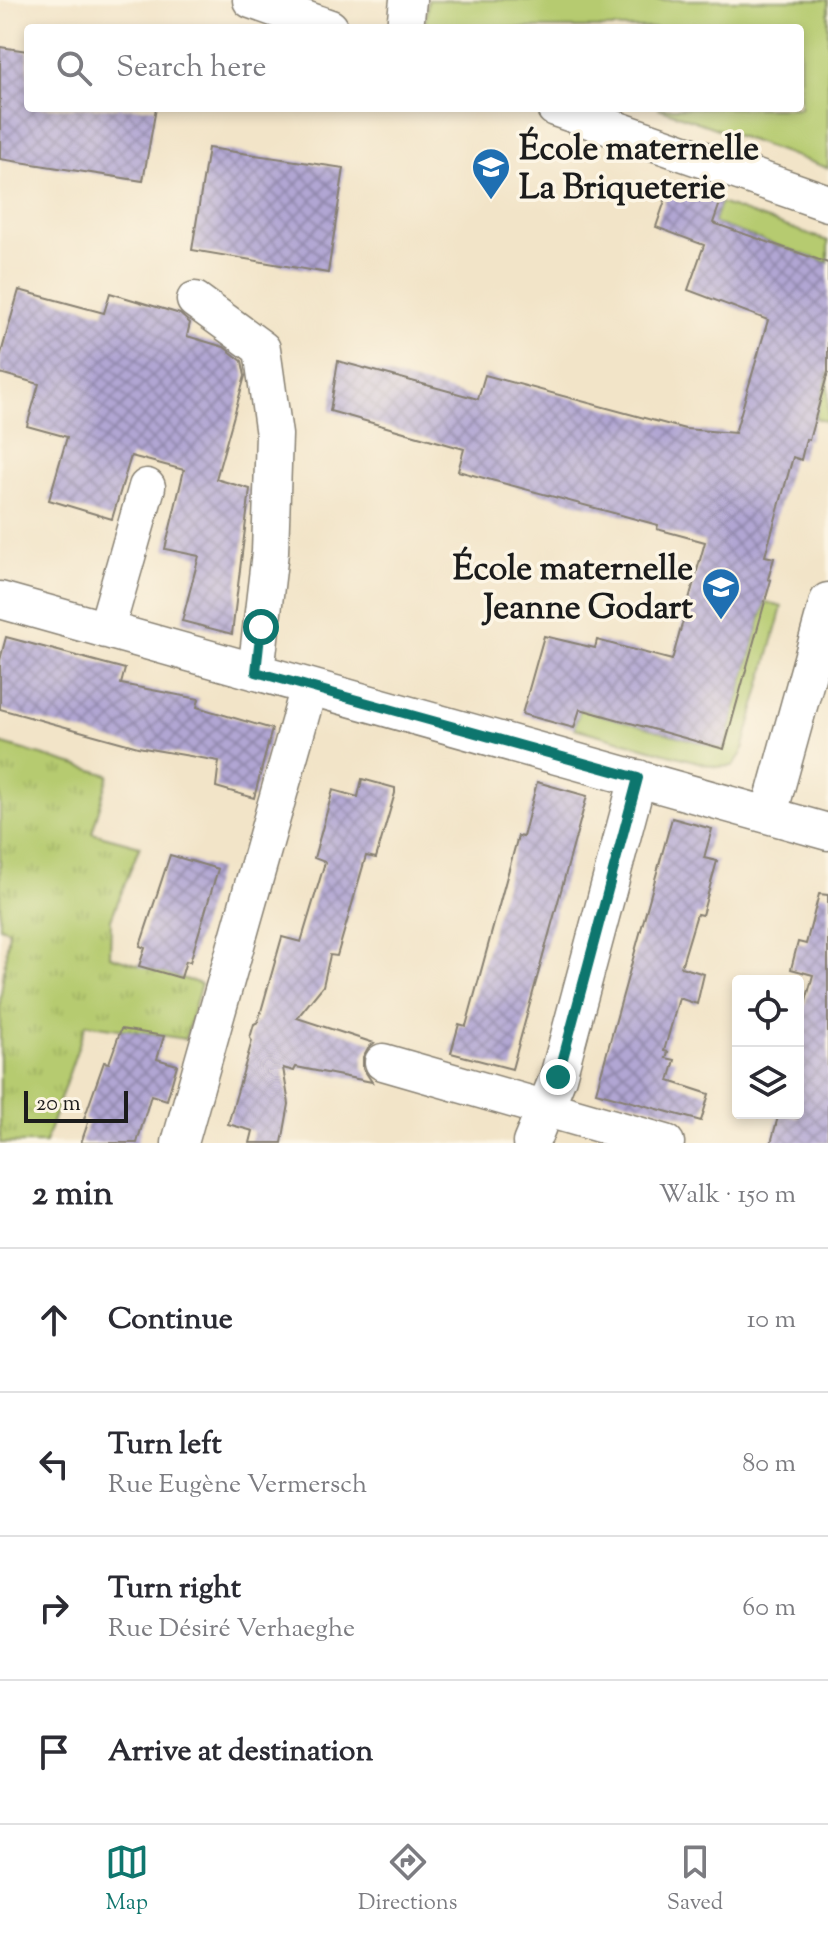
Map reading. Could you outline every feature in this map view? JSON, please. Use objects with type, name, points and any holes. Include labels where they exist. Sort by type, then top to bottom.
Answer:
[{"type":"street","points":[[251,0],[319,24]]},
{"type":"street","points":[[405,24],[408,0]]},
{"type":"street","points":[[566,112],[828,203]]},
{"type":"street","points":[[195,300],[262,349],[274,435],[270,552],[256,672]]},
{"type":"street","points":[[106,630],[147,487]]},
{"type":"street","points":[[0,600],[828,832]]},
{"type":"street","points":[[769,814],[828,601]]},
{"type":"street","points":[[180,1143],[309,687]]},
{"type":"street","points":[[531,1143],[558,1077],[638,778]]},
{"type":"street","points":[[383,1062],[666,1143]]},
{"type":"green space","points":[[428,0],[828,0],[828,168],[669,112],[804,112],[804,24],[425,24]]},
{"type":"green space","points":[[720,203],[828,241],[828,263],[713,223]]},
{"type":"green space","points":[[828,372],[828,422],[815,418]]},
{"type":"green space","points":[[765,602],[782,607],[742,753],[733,766],[716,767],[574,728],[580,709],[724,749]]},
{"type":"green space","points":[[0,743],[109,775],[92,833],[140,846],[111,919],[110,956],[201,984],[185,1039],[86,1024],[45,1143],[0,1143],[0,1002],[9,930],[0,927]]},
{"type":"building","points":[[0,47],[24,50],[24,112],[155,112],[143,181],[0,159]]},
{"type":"building","points":[[208,148],[344,168],[328,273],[192,250]]},
{"type":"building","points":[[670,186],[720,203],[713,223],[828,263],[828,372],[801,460],[793,457],[765,556],[774,558],[768,579],[771,580],[724,749],[580,709],[574,728],[522,714],[544,636],[595,648],[597,640],[672,660],[705,542],[657,529],[658,525],[458,471],[464,449],[330,411],[338,361],[478,399],[485,375],[685,429],[735,433],[768,320],[688,290],[704,245],[656,227]]},
{"type":"building","points":[[19,290],[104,313],[110,293],[180,314],[190,323],[187,336],[224,347],[242,361],[245,376],[216,479],[250,489],[232,634],[182,621],[199,556],[165,549],[184,470],[131,456],[112,519],[49,500],[67,437],[27,426],[39,384],[0,373],[0,357]]},
{"type":"building","points":[[6,637],[125,669],[121,684],[199,699],[197,707],[272,729],[254,798],[216,787],[219,761],[138,747],[0,709],[0,660]]},
{"type":"building","points":[[362,779],[395,788],[395,793],[376,858],[366,856],[337,956],[330,955],[323,986],[297,1018],[374,1043],[363,1057],[363,1068],[372,1082],[296,1067],[294,1071],[283,1068],[289,1104],[282,1143],[250,1143],[253,1131],[228,1124],[254,1024],[258,1022],[282,937],[301,942],[325,862],[314,858],[333,790],[358,797]]},
{"type":"building","points":[[537,782],[587,796],[512,1069],[451,1053],[459,1024],[466,1026],[518,836],[523,837]]},
{"type":"building","points":[[672,818],[712,829],[704,858],[717,861],[702,915],[697,914],[681,967],[704,974],[697,1004],[679,998],[664,1051],[668,1052],[666,1058],[675,1060],[669,1081],[709,1094],[701,1121],[596,1092]]},
{"type":"building","points":[[170,855],[218,869],[190,962],[186,961],[181,978],[139,966],[145,948],[140,946]]},
{"type":"building","points":[[819,894],[828,895],[828,1143],[771,1143],[777,1119],[804,1119],[804,1009],[813,975],[791,969],[798,942],[806,944]]},
{"type":"building","points":[[121,1029],[164,1036],[157,1059],[177,1065],[167,1100],[151,1095],[137,1143],[81,1143],[89,1120],[84,1119],[104,1062],[109,1063]]},
{"type":"place","name":"École maternelle La Briqueterie","points":[[491,201]]},
{"type":"place","name":"École maternelle Jeanne Godart","points":[[721,621]]},
{"type":"route","points":[[261,627],[256,672],[638,778],[558,1077]]}]
